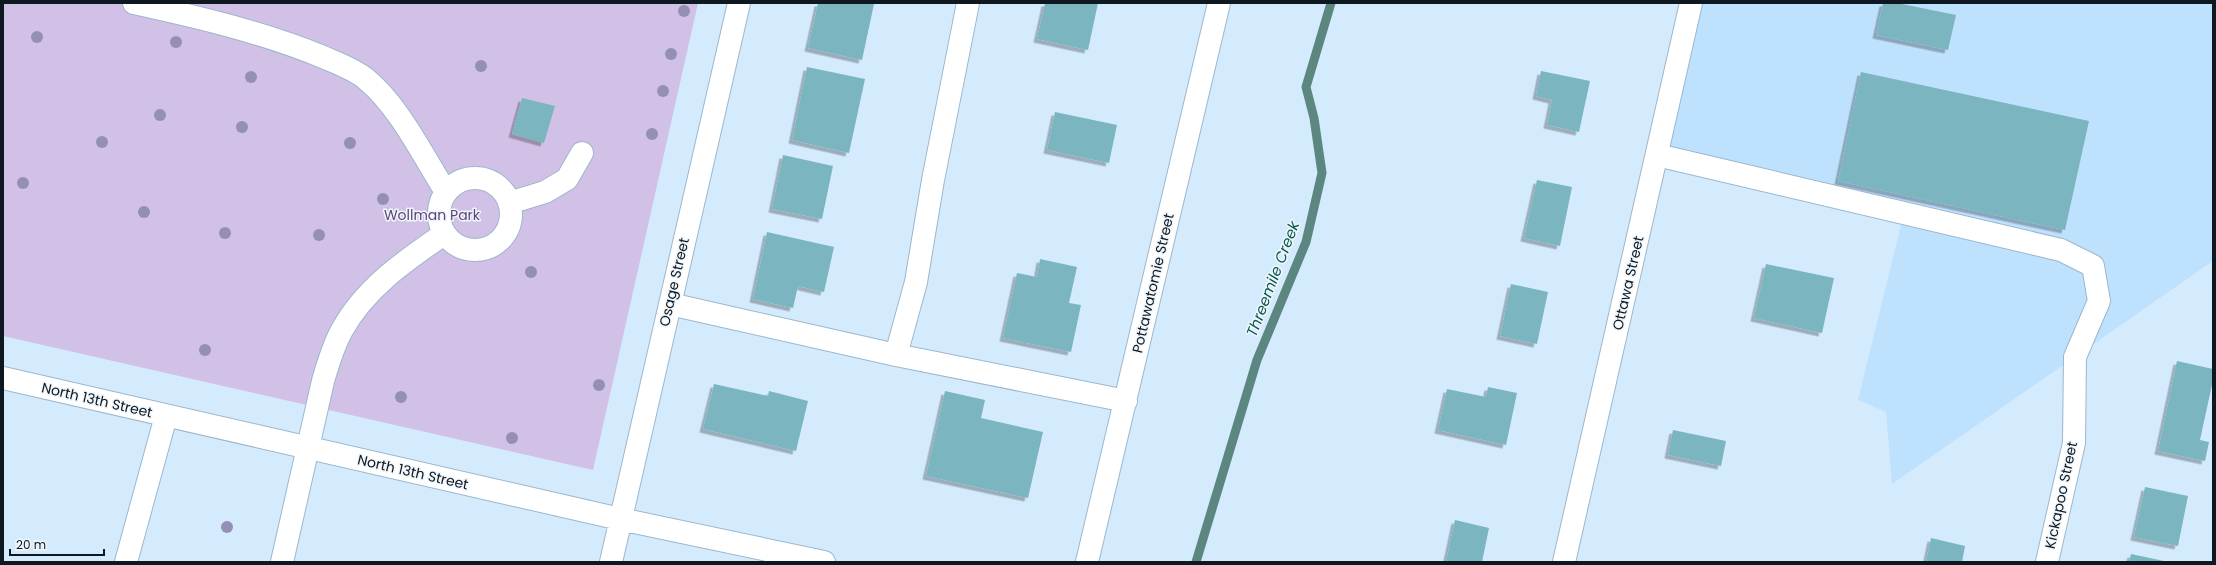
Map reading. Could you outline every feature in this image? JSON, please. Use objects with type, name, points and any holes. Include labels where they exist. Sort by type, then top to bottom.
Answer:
[{"type":"street","points":[[134,3],[236,28],[304,49],[339,64],[366,79],[394,109],[446,192]]},
{"type":"street","name":"Osage Street","points":[[610,562],[739,3]]},
{"type":"street","points":[[896,355],[916,282],[933,180],[968,3]]},
{"type":"street","name":"Pottawatomie Street","points":[[1087,562],[1220,3]]},
{"type":"street","name":"Ottawa Street","points":[[1564,562],[1691,3]]},
{"type":"street","points":[[509,203],[545,192],[567,179],[582,153]]},
{"type":"street","name":"Kickapoo Street","points":[[1656,155],[2061,250],[2092,266],[2099,301],[2075,357],[2074,443],[2047,562]]},
{"type":"street","points":[[473,178],[485,180],[495,184],[504,193],[509,203],[511,215],[509,227],[503,238],[494,245],[482,250],[470,250],[458,247],[444,234],[439,219],[439,207],[446,192],[461,181],[473,178]]},
{"type":"street","points":[[282,562],[323,381],[331,354],[342,330],[360,303],[380,282],[415,253],[444,234]]},
{"type":"street","points":[[670,304],[896,355],[1126,401]]},
{"type":"street","name":"North 13th Street","points":[[3,378],[620,519],[824,562]]},
{"type":"street","points":[[126,562],[166,416]]},
{"type":"shaded area","points":[[1691,3],[2213,3],[2213,261],[1892,484],[1886,412],[1858,400],[1904,213],[1657,155]]},
{"type":"green space","name":"Wollman Park","points":[[3,3],[698,3],[593,470],[3,336]]},
{"type":"building","points":[[818,3],[874,4],[862,60],[808,48]]},
{"type":"building","points":[[1045,3],[1098,3],[1088,50],[1037,39]]},
{"type":"building","points":[[1883,3],[1897,3],[1956,15],[1948,50],[1876,35]]},
{"type":"building","points":[[807,67],[865,79],[849,153],[792,140]]},
{"type":"building","points":[[1541,71],[1590,81],[1579,132],[1547,125],[1552,100],[1536,96]]},
{"type":"building","points":[[1861,72],[2089,121],[2065,230],[1838,181]]},
{"type":"building","points":[[522,98],[555,106],[544,143],[512,134]]},
{"type":"building","points":[[1055,112],[1117,125],[1109,163],[1047,150]]},
{"type":"building","points":[[783,155],[833,166],[822,219],[772,209]]},
{"type":"building","points":[[1537,180],[1572,187],[1560,246],[1524,238]]},
{"type":"building","points":[[767,232],[834,247],[824,292],[798,286],[793,308],[753,299]]},
{"type":"building","points":[[1040,259],[1077,267],[1069,303],[1081,305],[1071,352],[1003,338],[1017,273],[1037,277]]},
{"type":"building","points":[[1766,264],[1834,278],[1822,333],[1754,318]]},
{"type":"building","points":[[1511,284],[1548,292],[1537,344],[1500,336]]},
{"type":"building","points":[[2177,361],[2213,369],[2213,380],[2200,440],[2209,442],[2205,461],[2158,451]]},
{"type":"building","points":[[714,384],[768,396],[769,391],[808,401],[796,451],[703,429]]},
{"type":"building","points":[[1488,387],[1517,393],[1506,445],[1438,430],[1447,389],[1486,397]]},
{"type":"building","points":[[945,391],[985,400],[981,418],[1043,432],[1028,498],[926,476]]},
{"type":"building","points":[[1673,430],[1726,441],[1721,466],[1668,455]]},
{"type":"building","points":[[2145,487],[2188,496],[2178,546],[2134,537]]},
{"type":"building","points":[[1455,520],[1489,528],[1482,562],[1446,562]]},
{"type":"building","points":[[1931,538],[1965,546],[1962,562],[1926,562]]},
{"type":"building","points":[[2131,554],[2164,561],[2164,562],[2129,562]]},
{"type":"waterway","name":"Threemile Creek","points":[[1196,562],[1257,360],[1306,242],[1322,173],[1314,118],[1306,87],[1331,3]]}]
